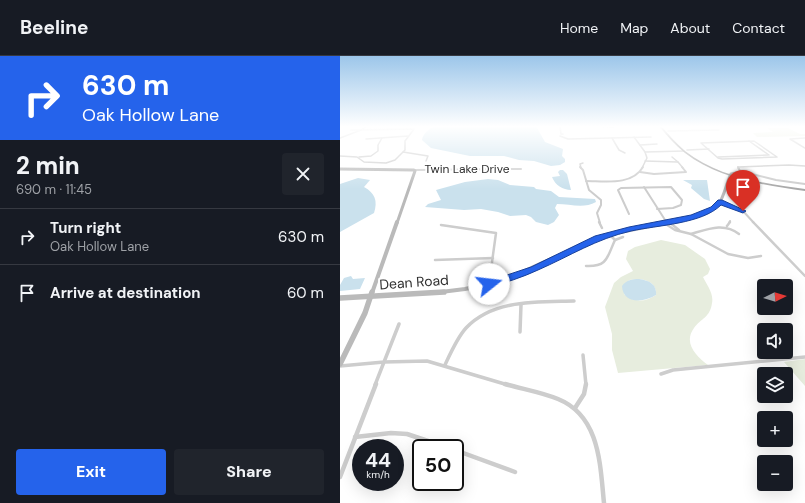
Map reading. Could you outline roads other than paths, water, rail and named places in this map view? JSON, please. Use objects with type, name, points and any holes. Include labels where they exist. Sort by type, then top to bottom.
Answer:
[{"type":"main road","points":[[683,149],[734,175]]},
{"type":"main road","points":[[683,149],[701,162],[734,175],[764,183],[805,189]]},
{"type":"main road","points":[[340,169],[414,170],[408,192],[371,296],[359,326],[340,365]]},
{"type":"main road","name":"Dean Road","points":[[340,298],[449,291],[489,284],[534,269],[576,248],[610,234],[667,223],[706,213],[720,202],[728,186],[732,183],[734,175]]},
{"type":"street","points":[[340,156],[359,158],[376,153],[378,151],[378,147]]},
{"type":"street","points":[[359,158],[364,162],[386,163],[395,160],[406,147]]},
{"type":"street","points":[[617,147],[619,150],[625,153]]},
{"type":"street","points":[[586,181],[625,179],[634,177],[640,172],[647,158],[641,147]]},
{"type":"street","points":[[706,147],[717,157],[722,159],[777,157],[766,148],[760,149]]},
{"type":"street","points":[[757,147],[772,157]]},
{"type":"street","points":[[644,151],[709,149]]},
{"type":"street","points":[[403,152],[428,156],[426,161]]},
{"type":"street","points":[[717,157],[768,155]]},
{"type":"street","points":[[640,172],[654,174],[685,172],[678,162],[672,157]]},
{"type":"street","points":[[645,161],[678,162]]},
{"type":"street","points":[[583,163],[580,164],[580,167],[583,170],[590,192],[601,200],[601,205],[597,208],[596,212],[602,228]]},
{"type":"street","points":[[740,171],[738,168],[804,166]]},
{"type":"street","name":"Twin Lake Drive","points":[[414,170],[520,169]]},
{"type":"street","points":[[734,175],[740,171],[776,180],[805,184]]},
{"type":"street","points":[[629,214],[618,190],[623,188],[669,186],[673,188],[682,200],[681,205],[677,207],[657,209]]},
{"type":"street","points":[[644,187],[667,223],[680,231],[691,234],[728,254],[748,258],[761,256]]},
{"type":"street","points":[[720,202],[743,211],[805,276]]},
{"type":"street","points":[[727,226],[730,221]]},
{"type":"street","points":[[667,223],[680,231]]},
{"type":"street","points":[[441,225],[496,233],[489,284]]},
{"type":"street","points":[[691,234],[717,226],[727,226],[739,234]]},
{"type":"street","points":[[610,234],[615,240]]},
{"type":"street","points":[[586,266],[600,266],[605,262],[615,240],[623,237]]},
{"type":"street","points":[[726,258],[728,254]]},
{"type":"street","points":[[435,260],[493,258]]},
{"type":"street","points":[[445,365],[460,337],[474,320],[499,308],[574,301]]},
{"type":"street","points":[[520,332],[521,305]]},
{"type":"street","points":[[340,476],[399,324]]},
{"type":"street","points":[[575,408],[584,394],[587,382],[583,355]]},
{"type":"street","points":[[661,374],[673,370],[805,357]]},
{"type":"street","points":[[340,365],[427,361],[558,399],[575,408],[588,424],[595,442],[604,503]]},
{"type":"street","points":[[355,437],[391,433],[407,434],[422,439]]},
{"type":"street","points":[[464,453],[515,472]]},
{"type":"water","points":[[430,147],[557,147],[563,149],[562,156],[565,159],[565,162],[560,165],[551,166],[534,161],[519,160],[504,156],[470,156]]},
{"type":"water","points":[[563,170],[567,174],[571,190],[565,189],[553,180],[552,177],[560,176],[558,172]]},
{"type":"water","points":[[358,178],[370,180],[364,187],[371,192],[375,198],[376,205],[374,213],[340,232],[340,184]]},
{"type":"water","points":[[488,179],[498,180],[510,185],[534,187],[536,189],[551,191],[559,197],[595,199],[596,202],[582,206],[557,204],[555,208],[559,215],[554,222],[548,225],[536,222],[531,217],[526,215],[510,216],[481,209],[464,210],[425,207],[428,204],[441,200],[436,190],[465,182]]},
{"type":"water","points":[[683,180],[707,180],[710,201],[704,199],[691,188],[692,185]]},
{"type":"water","points":[[351,276],[353,279],[365,278],[360,289],[340,291],[340,285],[344,278]]},
{"type":"water","points":[[639,279],[646,280],[651,283],[655,288],[656,295],[641,300],[630,299],[626,296],[623,292],[622,286],[625,282]]}]
